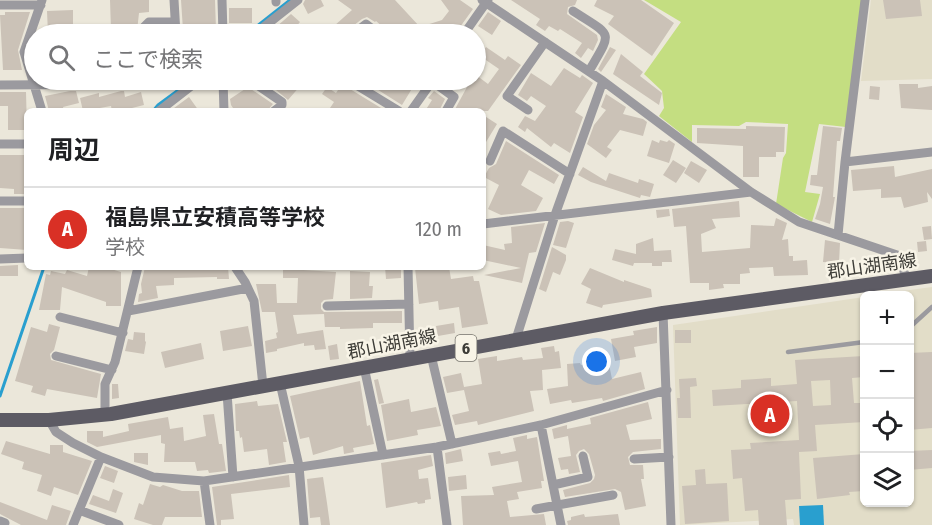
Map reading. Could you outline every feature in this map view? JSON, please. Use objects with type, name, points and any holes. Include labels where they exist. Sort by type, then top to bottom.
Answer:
[{"type":"main road","name":"郡山湖南線","points":[[0,420],[49,420],[105,414],[663,313],[932,276]]},
{"type":"street","points":[[148,24],[150,22],[175,22],[174,0]]},
{"type":"street","points":[[222,0],[223,24]]},
{"type":"street","points":[[268,24],[298,0]]},
{"type":"street","points":[[838,235],[865,0]]},
{"type":"street","points":[[470,24],[485,1],[603,81],[751,192],[799,222],[900,256],[906,279]]},
{"type":"street","points":[[0,5],[41,3],[34,24]]},
{"type":"street","points":[[573,11],[606,35],[606,42],[589,71]]},
{"type":"street","points":[[528,110],[507,96],[545,42]]},
{"type":"street","points":[[516,339],[555,215],[603,81]]},
{"type":"street","points":[[0,85],[24,85]]},
{"type":"street","points":[[36,90],[41,108]]},
{"type":"street","points":[[163,108],[186,90]]},
{"type":"street","points":[[223,90],[224,108]]},
{"type":"street","points":[[265,90],[282,102],[278,108]]},
{"type":"street","points":[[364,90],[394,108]]},
{"type":"street","points":[[413,108],[426,90]]},
{"type":"street","points":[[445,90],[454,97],[448,108]]},
{"type":"street","points":[[490,161],[503,131],[570,174]]},
{"type":"street","points":[[0,144],[24,144]]},
{"type":"street","points":[[845,162],[932,152]]},
{"type":"street","points":[[486,224],[751,192]]},
{"type":"street","points":[[0,201],[24,201]]},
{"type":"street","points":[[0,259],[24,258]]},
{"type":"street","points":[[105,414],[104,386],[112,370],[123,333],[137,270]]},
{"type":"street","points":[[237,270],[254,301],[263,387]]},
{"type":"street","points":[[408,270],[410,358]]},
{"type":"street","points":[[128,311],[248,288]]},
{"type":"street","points":[[327,306],[409,304]]},
{"type":"street","points":[[663,313],[671,525]]},
{"type":"street","points":[[60,317],[123,333]]},
{"type":"street","points":[[431,355],[452,444]]},
{"type":"street","points":[[56,356],[112,370]]},
{"type":"street","points":[[364,367],[383,455]]},
{"type":"street","points":[[280,383],[299,466],[304,525]]},
{"type":"street","points":[[49,420],[56,432],[101,457],[153,477],[204,481],[437,447],[541,425],[667,390]]},
{"type":"street","points":[[227,393],[233,477]]},
{"type":"street","points":[[541,425],[561,525]]},
{"type":"street","points":[[437,447],[447,525]]},
{"type":"street","points":[[553,485],[588,477],[584,456]]},
{"type":"street","points":[[73,525],[101,457]]},
{"type":"street","points":[[634,459],[669,457]]},
{"type":"street","points":[[204,481],[210,525]]},
{"type":"street","points":[[536,509],[613,495]]},
{"type":"street","points":[[79,510],[119,525]]},
{"type":"lane","points":[[914,323],[932,307]]},
{"type":"lane","points":[[788,352],[860,343]]},
{"type":"shaded area","points":[[871,0],[932,0],[932,79],[861,81]]},
{"type":"shaded area","points":[[932,287],[932,525],[794,525],[793,519],[680,525],[673,325],[860,298],[860,507],[914,507],[914,291],[902,291]]},
{"type":"green space","points":[[644,0],[862,0],[846,127],[819,124],[805,192],[820,194],[812,222],[776,204],[783,158],[786,153],[788,124],[746,122],[739,126],[692,125],[692,142],[659,116],[664,108],[662,91],[644,74],[681,22]]},
{"type":"water","points":[[823,505],[824,525],[800,525],[799,506]]},
{"type":"building","points":[[110,0],[149,0],[149,12],[139,13],[138,24],[111,24]]},
{"type":"building","points":[[181,0],[215,0],[216,24],[183,24]]},
{"type":"building","points":[[305,0],[321,0],[324,6],[308,14],[303,4]]},
{"type":"building","points":[[338,0],[395,0],[417,24],[379,24],[367,17],[356,24],[336,24],[352,10]]},
{"type":"building","points":[[441,0],[460,0],[473,9],[462,24],[429,24],[442,20],[449,11]]},
{"type":"building","points":[[511,0],[577,0],[575,5],[568,7],[567,14],[597,35],[598,40],[593,51],[588,48],[581,58],[575,53],[582,43],[560,29],[558,31],[549,26],[545,31],[536,25],[540,19]]},
{"type":"building","points":[[597,0],[641,0],[674,23],[652,56],[608,24],[614,16],[594,6]]},
{"type":"building","points":[[883,0],[920,0],[922,16],[886,19]]},
{"type":"building","points":[[229,8],[252,8],[252,23],[229,23]]},
{"type":"building","points":[[73,10],[73,24],[48,24],[47,11]]},
{"type":"building","points":[[5,12],[30,12],[26,24],[24,24],[18,50],[22,70],[3,70],[0,15],[5,15]]},
{"type":"building","points":[[488,12],[501,21],[492,35],[486,31],[486,24],[479,24]]},
{"type":"building","points":[[291,14],[300,22],[298,24],[280,24]]},
{"type":"building","points":[[486,47],[505,60],[508,56],[521,65],[488,111],[486,108],[456,108],[465,90],[486,90],[486,82],[488,84],[499,69],[486,60]]},
{"type":"building","points":[[610,47],[616,50],[601,72],[598,69]]},
{"type":"building","points":[[621,54],[643,72],[640,76],[662,93],[659,105],[613,74]]},
{"type":"building","points":[[564,68],[580,78],[582,75],[593,83],[575,112],[583,117],[570,153],[554,143],[551,147],[527,128],[525,132],[518,127],[525,116],[535,121],[546,106],[531,96],[527,101],[518,95],[531,73],[551,86]]},
{"type":"building","points":[[899,84],[918,84],[918,88],[932,86],[932,110],[901,108]]},
{"type":"building","points":[[870,86],[880,87],[879,100],[869,99]]},
{"type":"building","points":[[244,90],[252,90],[273,104],[270,108],[233,108],[230,99]]},
{"type":"building","points":[[276,90],[297,90],[288,100]]},
{"type":"building","points":[[325,90],[336,93],[338,90],[352,90],[381,108],[330,108],[334,102],[322,94]]},
{"type":"building","points":[[378,90],[411,90],[402,105]]},
{"type":"building","points":[[76,91],[79,103],[63,108],[48,108],[45,96]]},
{"type":"building","points":[[121,91],[124,91],[125,97],[141,92],[144,105],[132,108],[111,108],[111,106],[82,108],[80,98],[99,93],[99,97]]},
{"type":"building","points":[[434,91],[445,99],[440,108],[427,108],[432,100],[428,98]]},
{"type":"building","points":[[0,92],[26,92],[24,130],[8,130],[8,106],[0,106]]},
{"type":"building","points":[[606,94],[626,107],[623,114],[647,122],[643,136],[620,130],[607,147],[612,150],[606,158],[587,144],[594,125],[606,110],[601,107]]},
{"type":"building","points":[[189,97],[197,108],[174,108]]},
{"type":"building","points":[[486,117],[497,124],[486,142]]},
{"type":"building","points":[[746,126],[785,127],[784,152],[776,152],[776,157],[759,157],[759,177],[743,177],[743,146],[697,143],[697,128],[746,129]]},
{"type":"building","points":[[823,126],[842,128],[840,141],[837,141],[833,197],[835,197],[830,224],[815,219],[823,187],[810,185],[811,175],[817,175]]},
{"type":"building","points":[[652,140],[659,143],[660,140],[667,142],[669,140],[675,144],[669,163],[647,156]]},
{"type":"building","points":[[506,141],[559,175],[554,184],[529,170],[521,185],[543,198],[536,211],[501,215],[488,209],[499,185],[486,178],[486,173],[489,168],[496,164]]},
{"type":"building","points":[[0,155],[24,155],[24,194],[14,194],[14,189],[0,188]]},
{"type":"building","points":[[673,160],[686,168],[676,183],[663,175]]},
{"type":"building","points":[[691,161],[707,170],[699,183],[684,173]]},
{"type":"building","points":[[894,166],[895,177],[932,169],[932,199],[927,192],[928,202],[904,208],[901,197],[881,198],[881,189],[853,191],[851,170]]},
{"type":"building","points":[[583,167],[606,181],[609,173],[638,183],[639,179],[654,184],[650,197],[641,195],[640,198],[591,182],[578,175]]},
{"type":"building","points":[[739,201],[740,217],[712,219],[716,228],[701,234],[702,252],[750,248],[751,225],[774,226],[776,218],[787,223],[782,240],[788,239],[789,256],[793,256],[793,261],[807,260],[808,275],[774,276],[773,267],[749,268],[750,273],[740,274],[740,284],[723,284],[724,288],[709,290],[709,283],[690,283],[686,226],[674,227],[672,209]]},
{"type":"building","points":[[0,208],[24,208],[24,250],[0,248]]},
{"type":"building","points":[[669,209],[670,216],[657,218],[656,210]]},
{"type":"building","points":[[560,222],[574,223],[566,248],[553,245]]},
{"type":"building","points":[[545,223],[536,252],[529,253],[522,283],[484,275],[521,268],[486,261],[486,246],[505,250],[504,244],[512,243],[511,227]]},
{"type":"building","points":[[931,226],[932,239],[924,240],[922,227]]},
{"type":"building","points":[[653,238],[654,251],[671,250],[672,262],[662,262],[662,266],[652,266],[652,263],[634,263],[633,266],[612,260],[615,249],[636,254],[636,244]]},
{"type":"building","points":[[825,240],[840,243],[839,263],[823,262]]},
{"type":"building","points":[[926,241],[927,251],[918,252],[917,242]]},
{"type":"building","points":[[552,247],[566,255],[566,260],[560,275],[553,272],[546,292],[539,289]]},
{"type":"building","points":[[18,265],[18,276],[0,276],[0,266]]},
{"type":"building","points":[[590,268],[624,282],[624,280],[651,289],[652,297],[603,305],[602,308],[586,303],[591,289],[581,284]]},
{"type":"building","points":[[67,270],[87,276],[88,270],[121,272],[121,306],[106,306],[106,302],[62,287],[60,310],[39,310],[46,274],[50,275],[51,271],[65,274]]},
{"type":"building","points":[[144,270],[228,270],[229,279],[174,278],[174,285],[156,286],[158,298],[138,302],[139,294],[142,293],[141,284]]},
{"type":"building","points":[[283,270],[336,272],[333,299],[324,300],[321,303],[321,309],[324,312],[402,311],[402,323],[373,323],[373,328],[340,329],[340,327],[325,327],[324,314],[293,315],[297,334],[323,330],[326,349],[315,350],[314,345],[304,346],[304,343],[266,353],[265,341],[277,338],[276,333],[278,332],[275,312],[262,312],[256,284],[276,284],[277,303],[297,303],[298,278],[283,278]]},
{"type":"building","points":[[385,270],[401,270],[401,278],[386,279]]},
{"type":"building","points":[[415,270],[450,270],[451,279],[473,276],[474,281],[479,281],[488,324],[462,328],[459,307],[439,310],[438,301],[419,304]]},
{"type":"building","points":[[350,271],[370,272],[369,286],[373,286],[372,298],[350,299]]},
{"type":"building","points":[[454,323],[455,333],[438,336],[436,326]]},
{"type":"building","points":[[49,324],[60,327],[54,350],[50,354],[51,360],[101,374],[97,398],[47,389],[45,396],[31,392],[33,386],[15,381],[31,327],[47,332]]},
{"type":"building","points":[[248,326],[252,346],[223,351],[220,331]]},
{"type":"building","points":[[657,327],[657,343],[634,347],[636,357],[615,361],[611,339],[634,335],[633,331]]},
{"type":"building","points":[[675,330],[691,330],[691,343],[675,343]]},
{"type":"building","points":[[134,332],[145,333],[144,354],[125,351],[128,339],[133,340]]},
{"type":"building","points":[[201,343],[204,359],[165,368],[161,352]]},
{"type":"building","points":[[337,344],[339,359],[330,360],[328,346]]},
{"type":"building","points":[[554,346],[555,352],[559,351],[561,368],[542,370],[543,390],[530,391],[534,411],[478,425],[477,421],[455,425],[452,415],[469,411],[464,390],[447,393],[443,377],[461,373],[464,387],[482,384],[478,359],[497,356],[497,361],[522,357],[523,360],[543,358],[541,348]]},
{"type":"building","points":[[932,352],[932,428],[914,430],[914,353]]},
{"type":"building","points":[[860,356],[860,377],[852,378],[854,403],[860,403],[860,422],[815,425],[817,451],[799,452],[801,499],[785,500],[787,525],[759,525],[758,510],[745,511],[742,478],[733,479],[731,450],[751,449],[750,443],[799,440],[797,401],[713,406],[712,390],[741,388],[741,380],[771,378],[771,386],[797,384],[795,360]],"holes":[[[830,380],[831,405],[813,406],[811,381]]]},
{"type":"building","points":[[608,359],[612,379],[641,372],[645,389],[603,401],[602,398],[550,404],[547,389],[568,386],[567,364],[580,363],[581,365]]},
{"type":"building","points":[[696,378],[697,386],[690,387],[691,418],[678,418],[679,379]]},
{"type":"building","points":[[378,379],[384,403],[379,404],[374,380]]},
{"type":"building","points":[[360,381],[367,426],[370,425],[374,444],[353,448],[354,452],[344,454],[343,446],[313,455],[309,437],[300,439],[290,396]]},
{"type":"building","points":[[112,384],[118,384],[119,398],[112,399]]},
{"type":"building","points":[[409,399],[411,412],[436,407],[441,426],[417,430],[418,435],[387,441],[381,405]]},
{"type":"building","points":[[257,401],[258,406],[278,404],[287,442],[283,442],[286,462],[269,465],[267,449],[244,452],[242,437],[240,438],[239,431],[236,431],[235,404]]},
{"type":"building","points":[[648,402],[652,419],[626,425],[630,440],[661,439],[661,449],[633,452],[628,457],[630,465],[643,465],[644,479],[641,479],[646,506],[625,510],[621,492],[615,489],[565,497],[563,490],[590,483],[595,475],[589,454],[584,449],[576,455],[580,472],[569,474],[568,469],[561,470],[558,458],[571,456],[568,436],[554,439],[552,429],[567,425],[567,429],[591,424],[590,418]]},
{"type":"building","points":[[214,414],[226,471],[209,473],[208,470],[197,471],[195,462],[164,462],[165,444],[161,443],[161,435],[97,447],[87,442],[87,431],[103,431],[103,437],[129,431],[128,424],[168,417],[170,429],[183,427],[184,441],[206,436],[203,415]]},
{"type":"building","points":[[527,435],[527,439],[537,437],[544,481],[541,481],[542,488],[517,492],[519,499],[507,501],[510,517],[544,514],[546,525],[463,525],[461,496],[494,495],[492,487],[522,482],[518,461],[491,466],[488,453],[500,451],[501,454],[516,451],[513,438]]},
{"type":"building","points":[[6,441],[50,454],[50,445],[63,445],[63,452],[92,461],[78,495],[54,487],[51,496],[37,491],[42,475],[22,469],[24,462],[1,454]]},
{"type":"building","points":[[461,449],[463,461],[446,464],[445,453]]},
{"type":"building","points":[[932,450],[932,468],[914,470],[914,451]]},
{"type":"building","points":[[134,453],[148,453],[148,465],[134,462]]},
{"type":"building","points":[[860,454],[860,491],[849,492],[850,495],[817,499],[813,458]]},
{"type":"building","points":[[431,455],[433,466],[418,470],[419,479],[428,478],[431,499],[425,500],[425,503],[418,504],[417,502],[386,508],[381,463]]},
{"type":"building","points":[[105,466],[118,471],[114,483],[100,478]]},
{"type":"building","points":[[705,469],[706,484],[727,483],[729,521],[685,524],[682,486],[696,485],[695,470]]},
{"type":"building","points":[[289,475],[290,487],[231,494],[234,519],[221,520],[221,525],[217,525],[212,487]]},
{"type":"building","points":[[466,475],[467,489],[449,491],[448,477]]},
{"type":"building","points":[[323,477],[330,525],[321,525],[320,517],[310,518],[307,479]]},
{"type":"building","points":[[150,484],[160,487],[163,485],[182,491],[199,491],[202,517],[165,517],[162,525],[153,525],[134,519],[139,503],[143,505]]},
{"type":"building","points":[[113,489],[123,493],[116,513],[89,504],[93,495],[109,501]]},
{"type":"building","points":[[0,502],[47,520],[52,505],[71,511],[66,525],[21,525],[0,514]]},
{"type":"building","points":[[584,514],[585,517],[618,514],[620,525],[568,525],[567,521],[571,520],[571,517]]},
{"type":"waterway","points":[[260,24],[290,0]]},
{"type":"waterway","points":[[156,108],[178,90]]},
{"type":"waterway","points":[[0,396],[43,270]]},
{"type":"place","name":"福島県立安積高等学校","points":[[770,414]]}]
